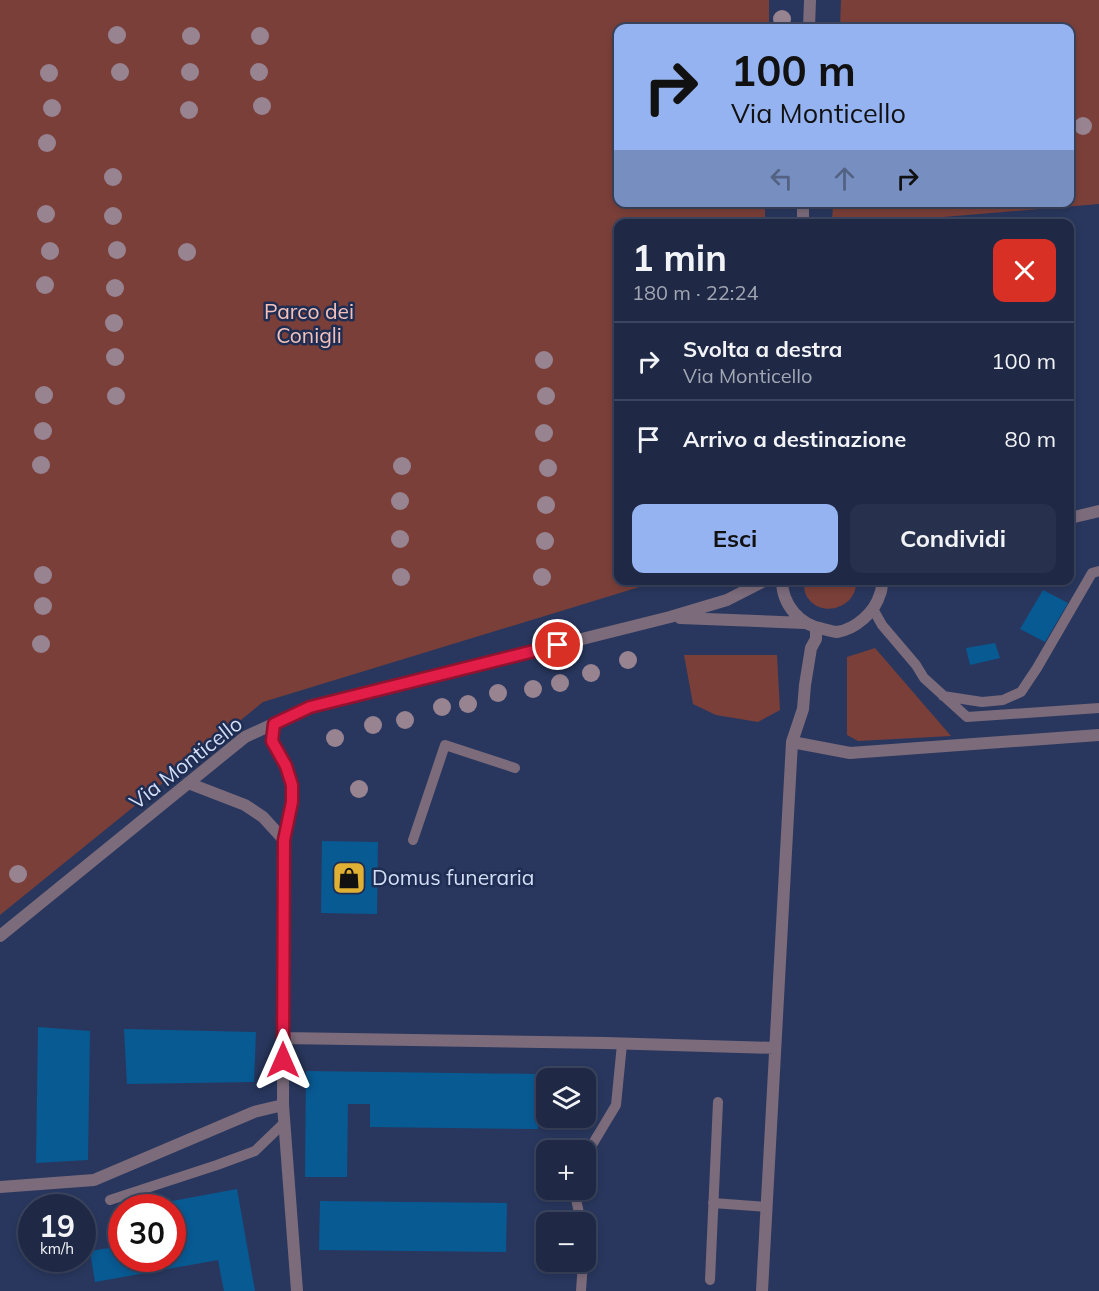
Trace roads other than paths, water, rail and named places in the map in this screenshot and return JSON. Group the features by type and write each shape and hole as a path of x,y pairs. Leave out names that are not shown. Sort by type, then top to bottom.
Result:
{"street":[{"path":"809,24 810,0"},
{"path":"1074,517 1099,511"},
{"name":"Via Monticello","path":"0,936 245,737 310,707 670,617 727,600 756,585"},
{"path":"762,1291 792,742 803,709 805,685 816,639 810,625 794,613 786,601 782,585"},
{"path":"873,609 881,593 882,585"},
{"name":"Via Monticello","path":"670,617 810,625 836,632 854,626 873,609"},
{"path":"274,724 272,741 286,766 292,785 292,802 284,840 283,1105 297,1291"},
{"path":"792,742 850,753 1099,735"},
{"path":"188,783 245,805 263,817 284,840"},
{"path":"283,1038 775,1048"},
{"path":"0,1187 94,1180 254,1112 283,1105"}],"lane":[{"path":"943,696 982,702 1003,700 1021,692 1092,573 1099,570"},
{"path":"873,609 882,625 916,664 924,678 967,717 1099,708"},
{"path":"413,840 445,745 515,768"},
{"path":"595,1140 616,1106 622,1044"},
{"path":"710,1280 718,1102"},
{"path":"129,1194 217,1166 255,1150 284,1123"},
{"path":"713,1203 766,1208"},
{"path":"580,1291 582,1272"}],"place":[{"name":"Domus funeraria","path":"349,878"}],"park label":[{"name":"Parco dei Conigli","path":"309,324"}]}
